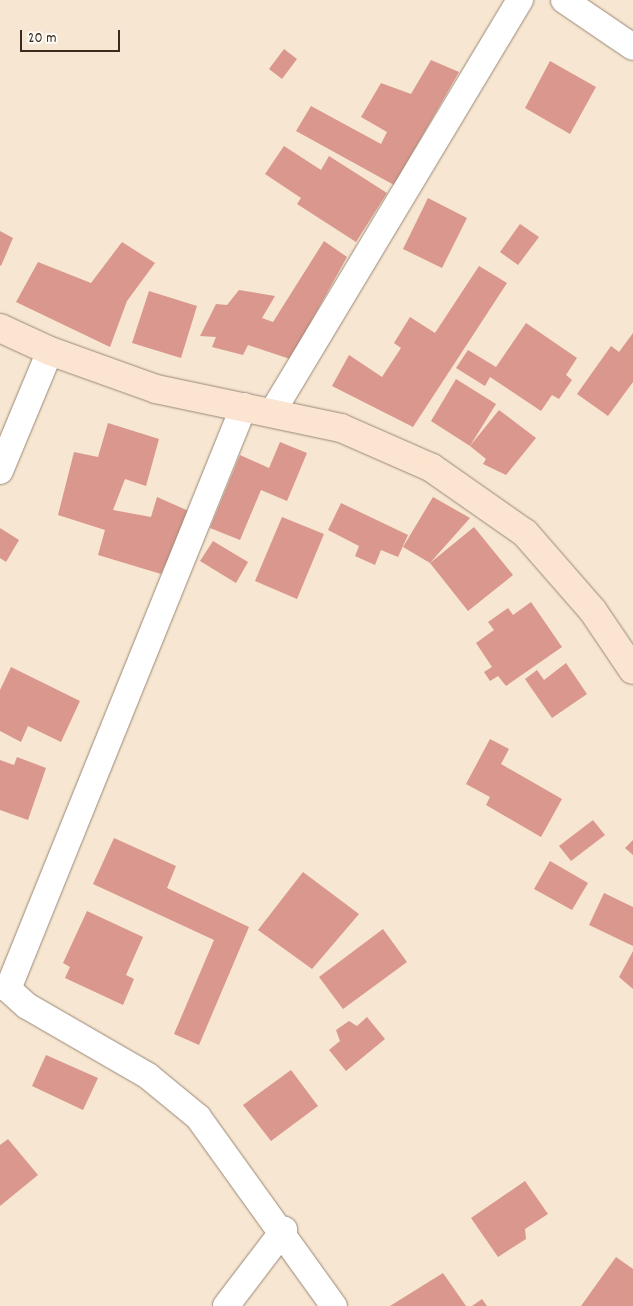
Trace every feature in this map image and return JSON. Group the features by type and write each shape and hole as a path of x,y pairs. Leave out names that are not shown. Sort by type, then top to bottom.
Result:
{"street":[{"path":"272,411 520,0"},
{"path":"564,0 633,47"},
{"path":"0,328 50,351 156,389 272,411 341,428 432,468 525,533 593,611 633,670"},
{"path":"0,470 50,351"},
{"path":"244,406 8,989 27,1006 148,1076 198,1117 284,1230 334,1306"},
{"path":"226,1306 284,1230"}],"building":[{"path":"284,49 297,59 282,79 269,69"},
{"path":"431,60 459,72 394,185 296,131 311,106 381,144 387,132 361,117 381,83 411,94"},
{"path":"550,61 596,87 570,134 525,108"},
{"path":"284,146 321,170 329,156 387,193 356,242 297,204 301,198 265,174"},
{"path":"428,198 467,218 442,268 403,249"},
{"path":"520,224 539,237 518,265 500,252"},
{"path":"0,231 13,238 1,266 0,265"},
{"path":"324,241 347,257 290,359 248,345 243,355 212,347 216,337 200,336 216,304 227,305 239,290 275,296 262,318 273,322"},
{"path":"122,242 155,263 127,301 110,347 16,302 38,262 91,283"},
{"path":"479,266 507,283 413,427 332,386 349,355 382,377 401,348 394,343 410,317 435,333"},
{"path":"149,291 197,306 181,358 132,343"},
{"path":"526,323 577,358 566,375 572,380 559,399 552,395 541,411 490,377 485,386 456,368 468,350 496,367"},
{"path":"633,333 633,382 608,416 577,394 611,346 619,352"},
{"path":"456,379 496,404 470,446 431,421"},
{"path":"499,410 536,438 506,475 483,464 486,459 470,446"},
{"path":"108,423 159,439 146,486 125,479 113,510 151,517 157,497 191,512 161,574 98,555 105,530 58,515 74,452 98,457"},
{"path":"280,442 307,453 287,501 261,490 240,540 210,528 240,455 269,468"},
{"path":"433,497 470,518 430,563 403,547"},
{"path":"341,503 408,535 398,557 381,550 375,565 355,556 359,546 328,530"},
{"path":"282,517 324,534 297,599 255,581"},
{"path":"474,527 513,575 468,611 430,563"},
{"path":"0,528 19,540 6,562 0,558"},
{"path":"213,541 248,562 236,583 200,561"},
{"path":"531,602 562,647 506,686 498,676 490,681 484,672 492,667 476,643 494,630 488,622 508,608 513,615"},
{"path":"566,663 587,694 552,718 525,679 537,670 544,680"},
{"path":"11,667 80,701 61,742 28,726 21,742 0,731 0,690"},
{"path":"490,739 509,749 501,764 562,799 541,837 486,805 490,797 466,784"},
{"path":"17,757 46,768 28,820 0,810 0,760 14,765"},
{"path":"593,820 605,835 571,861 559,846"},
{"path":"114,838 176,866 167,888 249,927 199,1045 174,1034 214,940 93,884"},
{"path":"633,840 633,855 625,848"},
{"path":"550,861 588,883 572,910 534,889"},
{"path":"303,872 359,914 312,969 258,930"},
{"path":"604,893 633,907 633,946 589,925"},
{"path":"87,911 143,937 126,975 134,979 123,1005 65,978 70,967 63,963"},
{"path":"383,929 407,962 343,1009 319,977"},
{"path":"633,951 633,989 619,977"},
{"path":"367,1017 385,1039 346,1071 329,1050 340,1041 336,1030 349,1021 357,1026"},
{"path":"46,1055 98,1078 83,1110 32,1086"},
{"path":"291,1070 318,1106 271,1141 243,1105"},
{"path":"8,1139 38,1175 0,1206 0,1145"},
{"path":"525,1181 548,1214 525,1229 526,1239 498,1257 471,1218"},
{"path":"616,1257 633,1269 633,1306 581,1306"},
{"path":"443,1273 466,1306 390,1306"},
{"path":"482,1299 487,1306 472,1306"}]}
